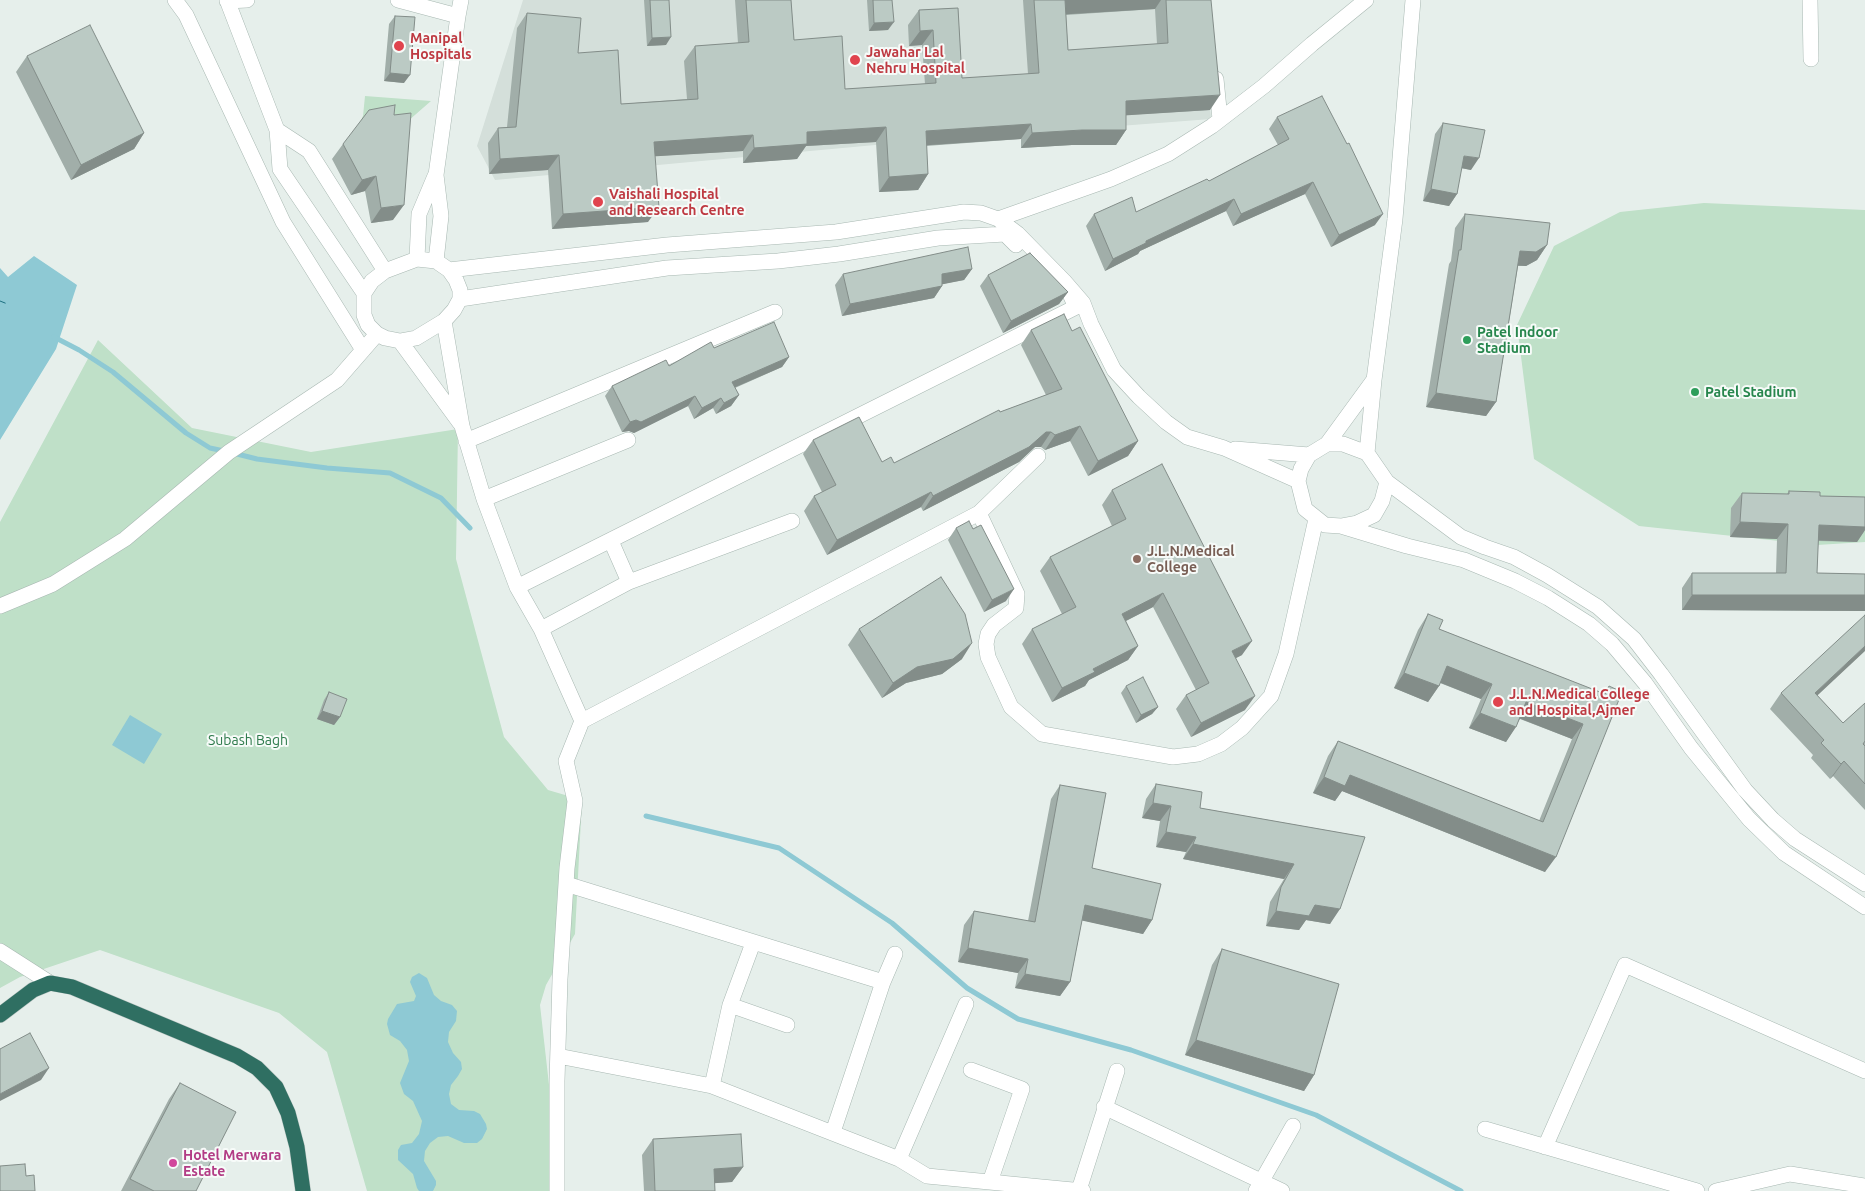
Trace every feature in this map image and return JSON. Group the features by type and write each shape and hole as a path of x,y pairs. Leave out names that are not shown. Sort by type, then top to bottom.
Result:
{"highway":[{"path":"0,1015 33,990 50,983 72,987 237,1056 257,1068 276,1087 288,1113 297,1147 303,1191"}],"street":[{"path":"175,0 190,23 283,222 363,350"},
{"path":"247,0 227,1 277,130 280,169 364,293"},
{"path":"398,0 458,16"},
{"path":"461,0 436,175 441,216 443,265 456,280 460,290 460,299 454,310 444,321 416,338 400,341 376,334 368,325 364,315 364,293 372,281 385,271 417,259 443,265 836,232 964,212 981,214 998,219 1018,234 1064,281 1083,303 1091,324 1114,370 1166,422 1187,437 1224,448 1298,481"},
{"path":"998,219 1111,179 1168,154 1220,120 1264,86 1366,0"},
{"path":"1367,453 1374,380 1395,220 1413,0"},
{"path":"1810,0 1811,59"},
{"path":"1214,64 1220,120"},
{"path":"277,130 309,151 385,271"},
{"path":"417,259 419,214 436,175"},
{"path":"836,232 839,254"},
{"path":"460,299 667,268 839,254 938,238 1005,234 1091,324"},
{"path":"667,245 667,268"},
{"path":"1064,281 1076,307"},
{"path":"517,587 1076,307"},
{"path":"466,441 775,312"},
{"path":"444,321 462,426 484,499 517,587 541,630 582,720"},
{"path":"0,606 52,584 125,538 229,452 337,380 376,334"},
{"path":"400,341 462,426"},
{"path":"1224,448 1308,454 1327,444 1374,380"},
{"path":"484,499 628,440"},
{"path":"1327,444 1343,444 1367,453 1387,482 1462,537 1514,557 1547,575 1598,608 1634,639 1745,790 1773,820 1824,859 1865,884"},
{"path":"1308,454 1300,469 1298,481 1305,509 1325,525 1341,526 1407,546 1464,560 1515,581 1548,598 1589,624 1612,644 1645,683 1691,748 1749,819 1784,853 1865,907"},
{"path":"557,1191 560,979 566,884 575,801 566,761 582,720 978,513 1038,456"},
{"path":"1341,526 1357,523 1374,515 1382,501 1387,482"},
{"path":"978,513 1017,594 1016,608 994,626 988,634 986,644 988,657 1011,707 1042,734 1173,757 1198,754 1221,744 1242,728 1271,696 1286,654 1316,519"},
{"path":"541,630 629,582 792,521"},
{"path":"612,541 629,582"},
{"path":"566,884 883,982"},
{"path":"712,1086 730,1005 753,943"},
{"path":"0,951 50,983"},
{"path":"833,1132 883,982 895,954"},
{"path":"1545,1147 1625,965 1865,1071"},
{"path":"899,1160 966,1004"},
{"path":"730,1005 787,1025"},
{"path":"558,1056 712,1086 833,1132 899,1160 927,1176 1081,1190 1116,1071"},
{"path":"971,1070 1022,1089 990,1182"},
{"path":"1104,1107 1259,1186 1282,1191"},
{"path":"1259,1186 1293,1126"},
{"path":"1485,1129 1697,1191"},
{"path":"1716,1191 1790,1174 1865,1186"},
{"path":"927,1176 928,1191"}],"shaded area":[{"name":"Jawahar Lal Nehru Hospital","path":"523,0 1202,0 1211,119 897,143 495,180 477,146"}],"green space":[{"path":"365,96 431,101 400,128 358,126 363,116"},
{"name":"Patel Stadium","path":"1704,203 1865,210 1865,542 1817,545 1639,526 1534,459 1517,325 1554,246 1620,212"},
{"name":"Subash Bagh","path":"98,340 192,428 311,452 458,429 456,559 504,737 548,790 582,800 575,934 546,985 540,1005 561,1191 367,1191 327,1052 279,1013 100,950 20,977 0,988 0,522"}],"water":[{"path":"34,256 77,285 56,349 0,440 0,268 8,277"},
{"path":"130,715 162,734 144,764 112,745"},
{"path":"419,973 427,978 434,995 441,1001 452,1005 457,1011 456,1021 449,1032 448,1042 453,1053 461,1062 462,1069 451,1085 449,1094 451,1104 459,1110 474,1111 480,1114 487,1129 482,1139 477,1143 464,1143 448,1136 438,1137 430,1143 425,1151 424,1161 436,1181 433,1191 419,1191 413,1174 398,1160 398,1150 401,1145 412,1143 419,1134 422,1121 413,1101 404,1094 400,1083 409,1061 407,1050 400,1041 390,1035 387,1024 397,1004 414,1001 416,996 410,982 412,977"}],"building":[{"path":"650,0 669,0 671,37 652,38"},
{"path":"746,0 791,0 794,40 842,36 845,89 936,83 933,30 920,31 919,10 958,8 962,78 1039,73 1034,0 1065,0 1068,50 1168,43 1166,0 1211,0 1220,95 1126,101 1126,130 1032,133 1031,124 926,131 928,174 889,177 886,127 807,132 807,144 754,148 753,135 654,142 659,207 563,214 559,155 500,159 498,128 516,127 527,13 581,18 578,53 618,50 621,104 698,99 695,46 749,42"},
{"path":"873,0 892,0 894,22 874,23"},
{"path":"395,16 415,17 410,75 390,73"},
{"path":"90,25 144,133 81,165 27,56"},
{"path":"1322,96 1347,144 1349,143 1383,214 1339,235 1313,182 1241,214 1234,199 1113,259 1094,214 1132,197 1136,212 1207,179 1209,181 1289,139 1277,117"},
{"path":"395,105 394,115 411,113 404,205 381,208 376,176 362,180 343,144 369,110"},
{"path":"1443,123 1485,130 1479,158 1464,156 1457,194 1431,189"},
{"path":"1465,214 1550,223 1547,245 1536,252 1520,251 1496,402 1436,393 1459,250 1461,250"},
{"path":"968,247 972,269 942,274 942,286 850,304 843,274"},
{"path":"1030,253 1068,292 1011,321 988,275"},
{"path":"1064,314 1072,331 1080,327 1138,441 1098,461 1080,426 1055,435 1051,432 1046,432 1029,447 933,496 931,492 837,540 814,496 836,485 813,440 859,417 882,462 891,457 894,463 999,410 1000,412 1062,389 1031,330"},
{"path":"774,322 789,357 732,382 739,395 724,403 721,398 702,408 695,396 641,422 636,420 630,422 612,386 666,360 669,366 711,342 714,348"},
{"path":"1162,464 1252,641 1232,651 1255,696 1201,723 1186,695 1209,683 1163,593 1122,614 1138,646 1093,669 1095,672 1062,688 1032,629 1076,607 1050,557 1126,519 1112,490"},
{"path":"1789,491 1820,492 1820,496 1865,497 1865,527 1819,525 1817,573 1865,574 1865,595 1692,595 1692,573 1786,573 1788,524 1740,522 1742,493 1789,494"},
{"path":"969,521 973,529 981,525 1014,589 992,600 956,528"},
{"path":"941,577 965,614 972,643 953,659 917,667 893,683 859,629"},
{"path":"1428,614 1443,620 1439,629 1605,694 1609,686 1622,692 1556,857 1350,775 1345,786 1324,777 1338,741 1543,822 1583,724 1526,702 1516,727 1480,713 1492,684 1447,666 1439,686 1404,673"},
{"path":"1865,615 1865,646 1815,693 1843,723 1865,703 1865,741 1863,744 1865,746 1865,784 1844,761 1841,764 1821,743 1824,740 1781,693"},
{"path":"1143,677 1158,707 1141,715 1126,686"},
{"path":"329,692 347,699 340,717 322,711"},
{"path":"1156,784 1202,792 1200,808 1365,837 1340,909 1315,905 1309,916 1276,911 1281,887 1294,864 1193,844 1196,837 1166,832 1171,806 1153,803"},
{"path":"1060,785 1106,793 1092,868 1161,884 1152,920 1085,905 1070,982 1025,974 1028,959 968,948 974,911 1035,922"},
{"path":"1222,949 1339,984 1314,1075 1196,1040"},
{"path":"30,1033 49,1068 0,1094 0,1049"},
{"path":"180,1083 236,1112 196,1191 154,1191 130,1179"},
{"path":"741,1134 743,1167 714,1169 715,1191 655,1191 653,1139"},
{"path":"25,1164 26,1176 34,1175 35,1191 0,1191 0,1166"}],"waterway":[{"path":"54,337 79,350 113,372 186,433 210,448 224,451"},
{"path":"233,453 257,459 327,468 390,473 441,498 470,528"},
{"path":"646,816 779,848 892,923 967,988 1018,1019 1131,1050 1316,1115 1461,1191"}],"ferry route":[{"path":"0,301 10,305"}],"place":[{"name":"Manipal Hospitals","path":"399,46"},
{"name":"Jawahar Lal Nehru Hospital","path":"855,60"},
{"name":"Vaishali Hospital and Research Centre","path":"598,202"},
{"name":"Patel Indoor Stadium","path":"1467,340"},
{"name":"Patel Stadium","path":"1695,392"},
{"name":"J.L.N.Medical College","path":"1137,559"},
{"name":"J.L.N.Medical College and Hospital,Ajmer","path":"1498,702"},
{"name":"Hotel Merwara Estate","path":"173,1163"}]}
